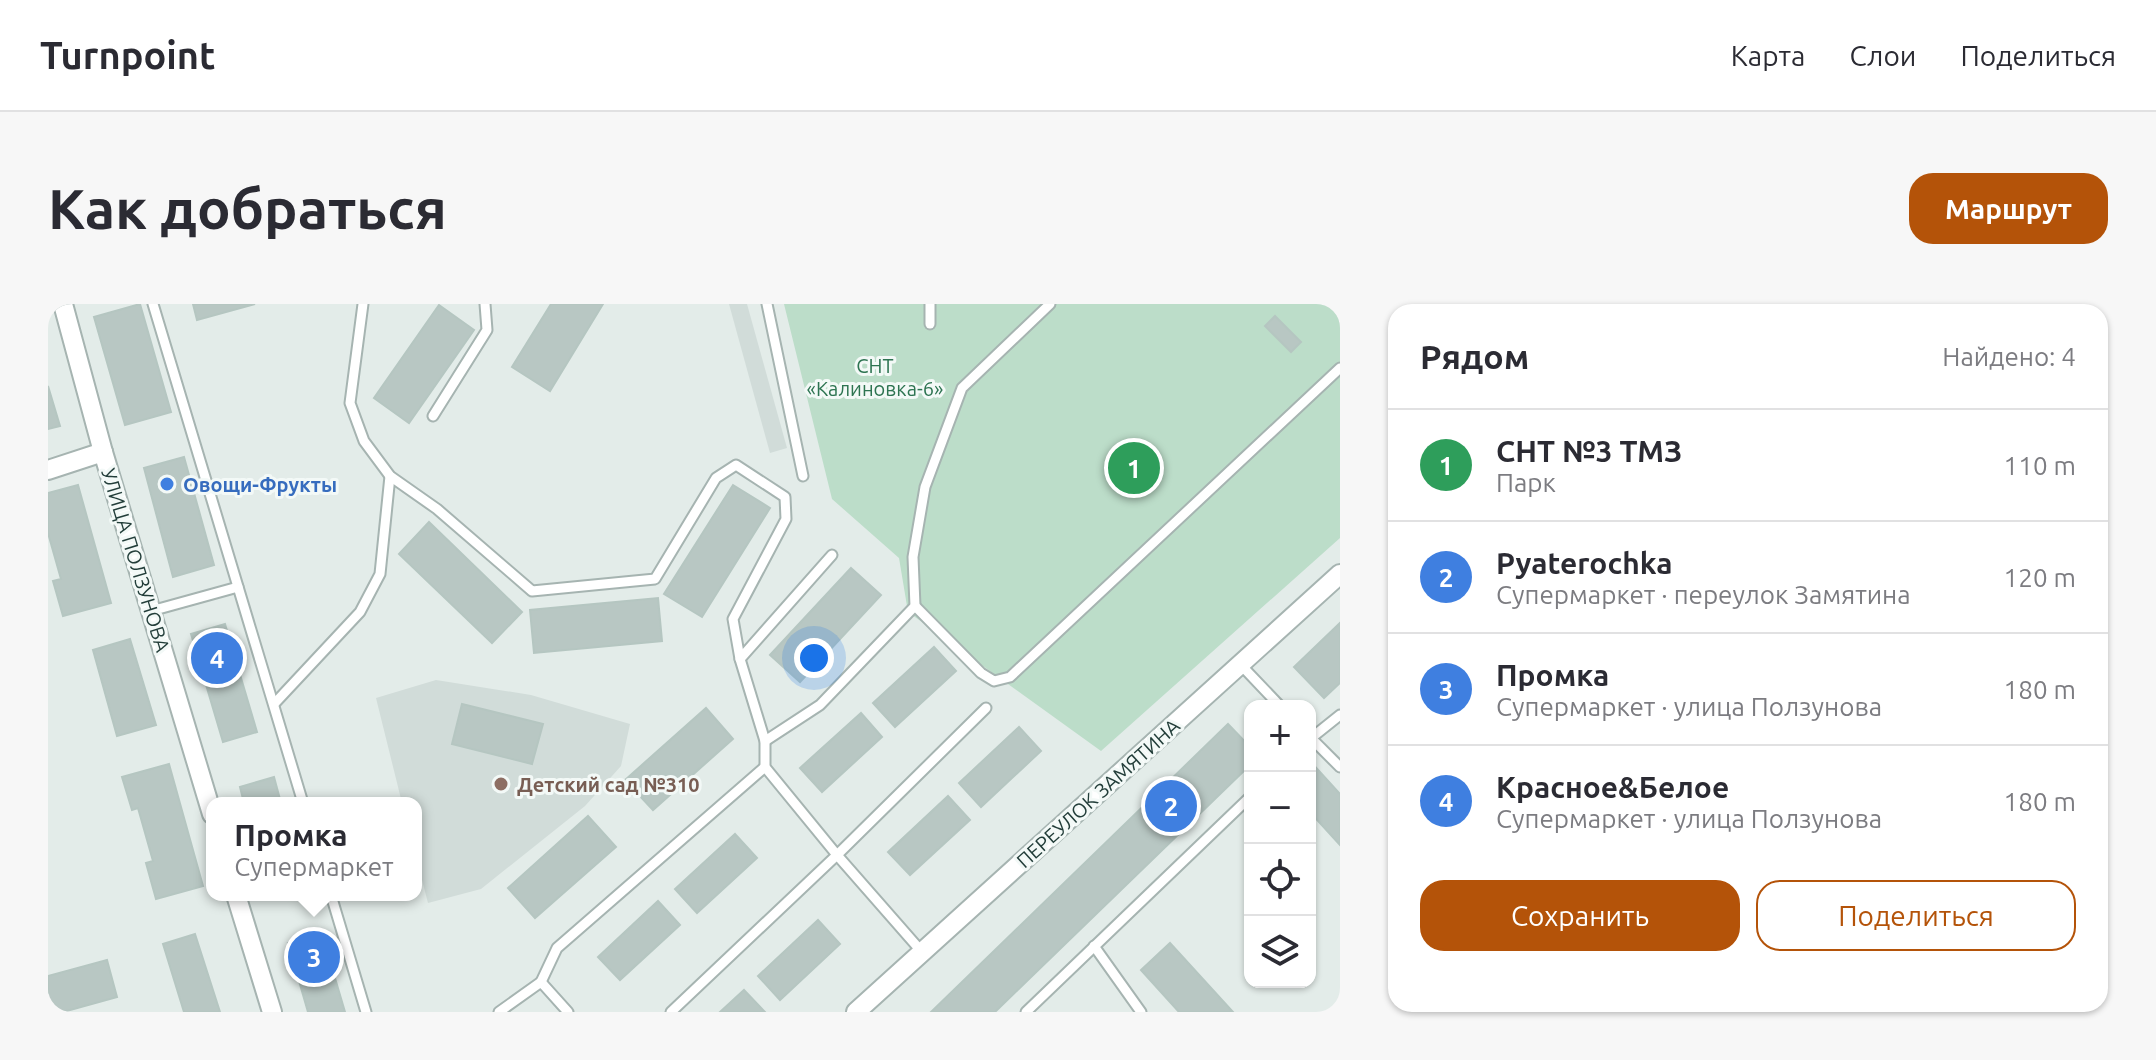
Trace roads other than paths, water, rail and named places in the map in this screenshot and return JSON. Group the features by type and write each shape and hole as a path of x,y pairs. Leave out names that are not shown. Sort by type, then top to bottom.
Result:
{"street":[{"name":"УЛИЦА ПОЛЗУНОВА","path":"63,304 103,452 207,797"},
{"path":"48,470 103,452"},
{"name":"ПЕРЕУЛОК ЗАМЯТИНА","path":"856,1012 1340,574"},
{"path":"238,901 272,1012"}],"lane":[{"path":"153,304 301,797"},
{"path":"363,304 350,403 364,441 390,476 437,509 532,591 655,579 716,478 736,465 785,497 786,519 733,619 740,659 765,741 765,767 922,952"},
{"path":"433,416 487,330 485,304"},
{"path":"767,304 803,476"},
{"path":"930,304 930,324"},
{"path":"1050,304 962,388 925,487 913,557 915,606 981,673 994,681 1010,677 1340,368"},
{"path":"274,704 360,612 380,574 390,476"},
{"path":"740,659 832,555"},
{"path":"151,611 238,587"},
{"path":"765,741 820,705 915,606"},
{"path":"1240,664 1274,700"},
{"path":"671,1012 986,708"},
{"path":"1316,733 1340,715"},
{"path":"1316,744 1340,767"},
{"path":"499,1012 541,982 557,948 765,767"},
{"path":"1026,1012 1244,803"},
{"path":"333,901 366,1012"},
{"path":"1094,946 1141,1012"},
{"path":"541,982 568,1012"}],"place":[{"name":"СНТ №3 ТМЗ","path":"1134,468"},
{"name":"Овощи-Фрукты","path":"167,484"},
{"name":"Красное&Белое","path":"217,658"},
{"name":"Детский сад №310","path":"501,784"},
{"name":"Pyaterochka","path":"1171,806"},
{"name":"Промка","path":"314,957"}],"park label":[{"name":"СНТ «Калиновка-6»","path":"875,376"}]}
